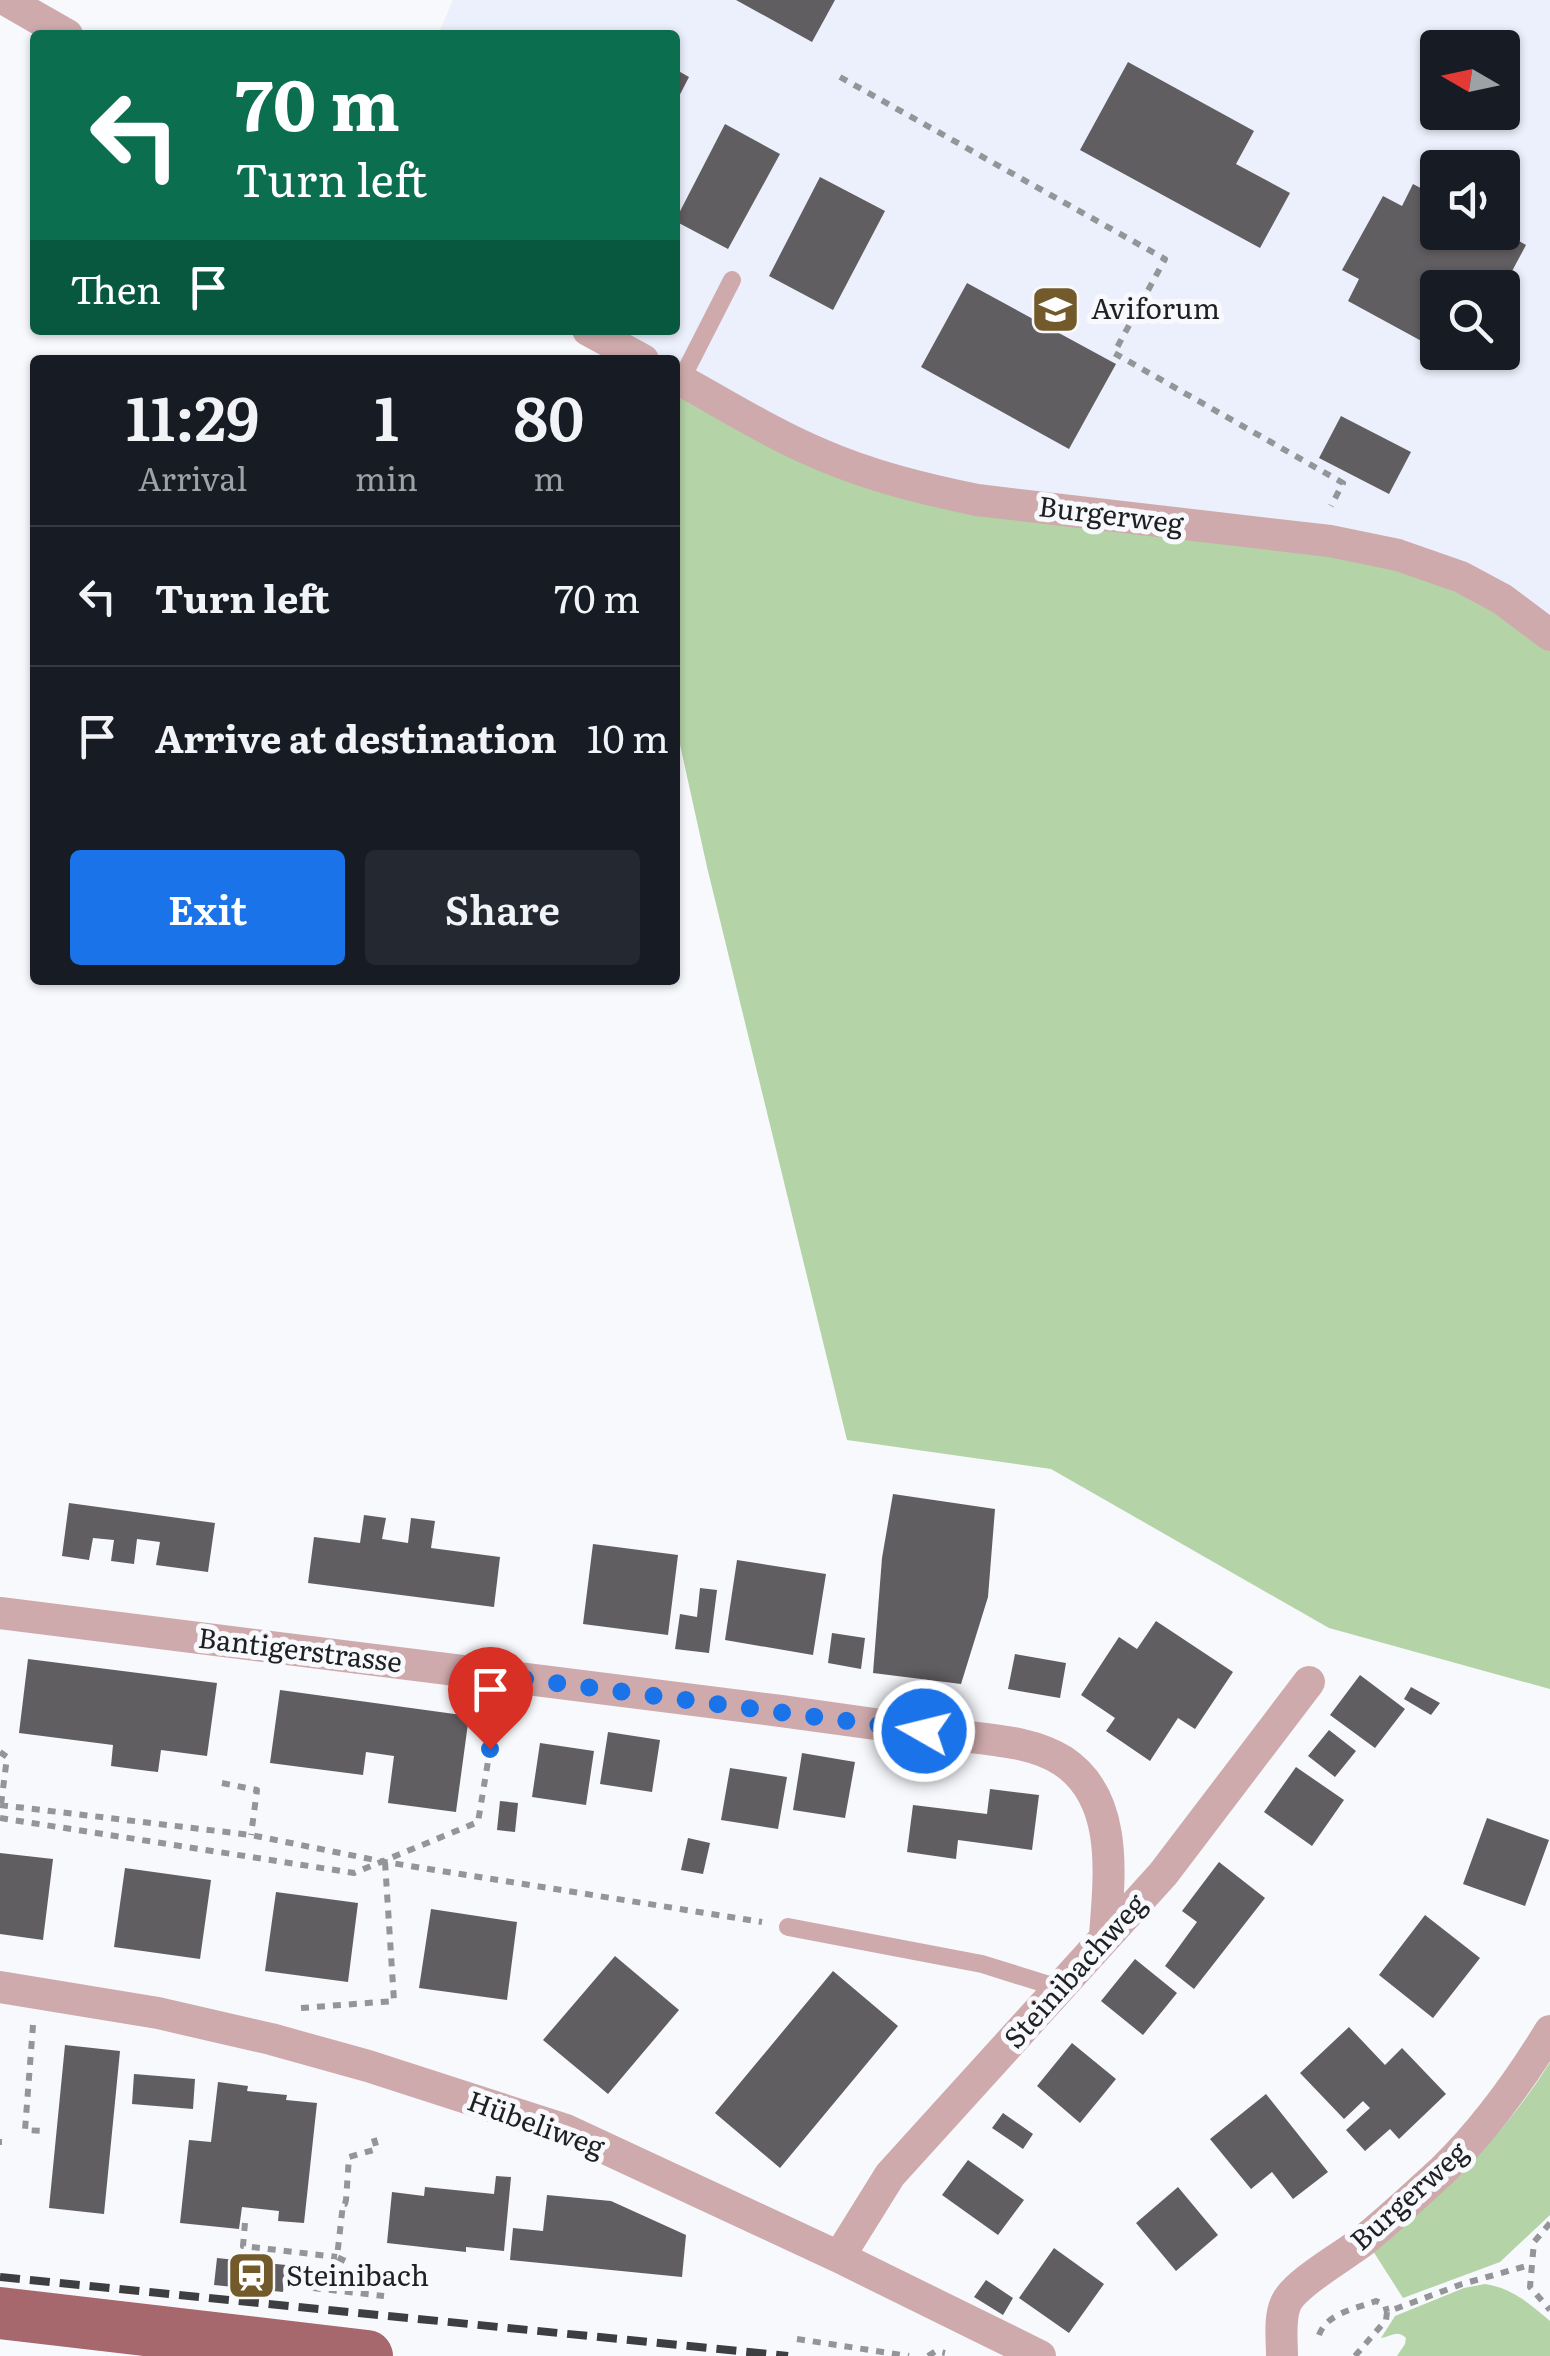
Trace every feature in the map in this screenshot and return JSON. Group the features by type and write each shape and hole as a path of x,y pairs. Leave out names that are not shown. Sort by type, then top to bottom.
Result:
{"main road":[{"path":"0,2313 367,2356"}],"street":[{"path":"6,0 59,30"},
{"path":"597,335 634,355"},
{"name":"Burgerweg","path":"680,380 819,454 887,478 977,500 1330,541 1398,555 1502,599 1550,635"},
{"name":"Bantigerstrasse","path":"0,1613 853,1720 1029,1746 1064,1762 1092,1790 1104,1826 1109,1871 1104,1936"},
{"name":"Steinibachweg","path":"839,2257 890,2175 1163,1874 1308,1682"},
{"name":"Hübeliweg","path":"0,1987 158,2013 271,2039 566,2130 1040,2356"},
{"name":"Burgerweg","path":"1282,2356 1286,2302 1296,2290 1362,2241 1487,2124 1550,2031"}],"lane":[{"path":"680,375 732,280"},
{"path":"788,1926 982,1964 1059,1988"}],"path":[{"path":"840,76 1165,259 1114,353 1344,483 1328,511"},
{"path":"0,1818 354,1873 478,1822 502,1676"},
{"path":"0,1752 7,1757 0,1805 252,1834 384,1862 788,1926"},
{"path":"222,1783 257,1790 252,1834"},
{"path":"271,2039 278,2010 394,2001 384,1862"},
{"path":"36,1992 24,2130 44,2130"},
{"path":"245,2223 243,2246 341,2259 342,2204 349,2157 377,2149 372,2132"},
{"path":"1550,2222 1534,2242 1530,2265 1530,2287 1550,2310"},
{"path":"1388,2312 1462,2284 1530,2265"},
{"path":"313,2288 384,2296"},
{"path":"1317,2345 1322,2327 1332,2318 1376,2301 1385,2305 1386,2320 1355,2356"},
{"path":"797,2339 909,2356"},
{"path":"928,2356 936,2351 958,2356"}],"shaded area":[{"name":"Aviforum","path":"453,0 1550,0 1550,635 933,491 680,379 680,355 634,355 597,335 680,335 680,30 440,30"}],"green space":[{"path":"680,395 815,465 1393,565 1505,613 1550,650 1550,1689 1329,1628 1051,1469 847,1440 680,745"},
{"path":"1550,2062 1550,2215 1500,2262 1403,2298 1373,2251 1491,2141"},
{"path":"1485,2284 1512,2293 1550,2321 1550,2356 1397,2356 1406,2338 1397,2334 1381,2338 1395,2316 1464,2288"}],"building":[{"path":"736,0 835,0 812,42"},
{"path":"1128,62 1254,131 1236,164 1290,193 1260,248 1080,150"},
{"path":"680,72 689,77 680,94"},
{"path":"725,124 780,154 728,249 680,224 680,211"},
{"path":"820,177 885,211 833,310 769,276"},
{"path":"1413,184 1420,188 1420,250 1520,250 1520,242 1526,245 1513,270 1420,270 1420,340 1348,301 1359,279 1342,270 1383,196 1402,206"},
{"path":"967,283 1116,364 1069,449 921,367"},
{"path":"1341,416 1411,452 1389,494 1319,458"},
{"path":"893,1494 995,1509 988,1597 961,1684 873,1673 882,1558"},
{"path":"69,1503 215,1523 208,1572 156,1565 160,1542 137,1539 134,1564 111,1561 114,1540 93,1538 89,1560 62,1556"},
{"path":"364,1515 386,1518 382,1539 408,1543 411,1518 435,1521 431,1548 500,1557 494,1607 308,1583 314,1537 360,1543"},
{"path":"593,1544 678,1555 668,1635 583,1624"},
{"path":"737,1560 826,1574 813,1655 725,1640"},
{"path":"700,1588 717,1590 709,1653 675,1649 680,1614 697,1617"},
{"path":"1156,1621 1233,1672 1195,1729 1178,1718 1150,1761 1106,1731 1115,1718 1081,1695 1119,1637 1137,1649"},
{"path":"832,1633 865,1638 861,1669 828,1663"},
{"path":"1015,1654 1066,1663 1060,1698 1008,1689"},
{"path":"28,1659 217,1683 207,1756 161,1750 158,1772 149,1771 111,1766 113,1745 19,1733"},
{"path":"1360,1675 1405,1709 1375,1748 1330,1715"},
{"path":"1411,1687 1440,1703 1431,1715 1404,1699"},
{"path":"280,1690 469,1716 456,1812 388,1803 394,1756 366,1752 363,1775 270,1763"},
{"path":"1329,1730 1356,1751 1335,1777 1308,1756"},
{"path":"608,1732 660,1740 652,1792 600,1784"},
{"path":"540,1743 594,1751 586,1805 532,1797"},
{"path":"802,1753 855,1762 845,1818 793,1810"},
{"path":"1296,1767 1344,1800 1312,1846 1264,1812"},
{"path":"730,1768 787,1777 778,1829 721,1820"},
{"path":"990,1789 1039,1795 1032,1850 958,1840 956,1859 907,1852 913,1805 987,1814"},
{"path":"500,1801 518,1803 515,1832 497,1830"},
{"path":"1487,1818 1549,1840 1525,1906 1463,1884"},
{"path":"688,1838 710,1843 703,1874 681,1870"},
{"path":"0,1853 53,1859 43,1940 0,1934"},
{"path":"1219,1862 1265,1898 1194,1989 1165,1966 1197,1922 1182,1911"},
{"path":"125,1868 211,1880 200,1959 114,1947"},
{"path":"276,1892 358,1903 348,1982 265,1971"},
{"path":"431,1909 517,1922 507,2000 419,1988"},
{"path":"1425,1915 1480,1958 1433,2018 1379,1975"},
{"path":"615,1956 679,2010 608,2094 543,2040"},
{"path":"1135,1959 1177,1993 1143,2035 1101,2001"},
{"path":"833,1971 898,2026 780,2168 715,2113"},
{"path":"1349,2027 1385,2065 1402,2048 1446,2094 1399,2139 1390,2129 1365,2151 1346,2130 1370,2108 1363,2101 1344,2119 1300,2073"},
{"path":"1072,2043 1116,2079 1080,2123 1037,2086"},
{"path":"65,2045 120,2051 104,2214 49,2208"},
{"path":"134,2074 195,2079 193,2109 132,2104"},
{"path":"218,2082 248,2086 247,2091 287,2095 286,2100 317,2103 304,2223 278,2221 279,2211 242,2207 239,2229 180,2223 189,2140 211,2142"},
{"path":"1266,2094 1328,2172 1293,2199 1272,2172 1251,2189 1210,2139"},
{"path":"1003,2113 1033,2134 1023,2149 992,2128"},
{"path":"968,2160 1024,2200 998,2235 942,2195"},
{"path":"496,2176 511,2177 504,2251 466,2247 466,2252 387,2243 392,2192 424,2196 425,2187 494,2194"},
{"path":"1178,2187 1218,2235 1176,2271 1136,2223"},
{"path":"547,2195 611,2201 686,2235 682,2277 510,2260 513,2228 543,2231"},
{"path":"1054,2248 1104,2284 1069,2333 1019,2298"},
{"path":"217,2258 286,2265 283,2292 214,2285"},
{"path":"986,2280 1013,2298 1003,2315 974,2297"}],"railway":[{"path":"0,2277 788,2356"}],"place":[{"name":"Aviforum","path":"1056,309"},
{"name":"Steinibach","path":"251,2276"}],"route":[{"path":"490,1749 502,1676 924,1731"}]}
